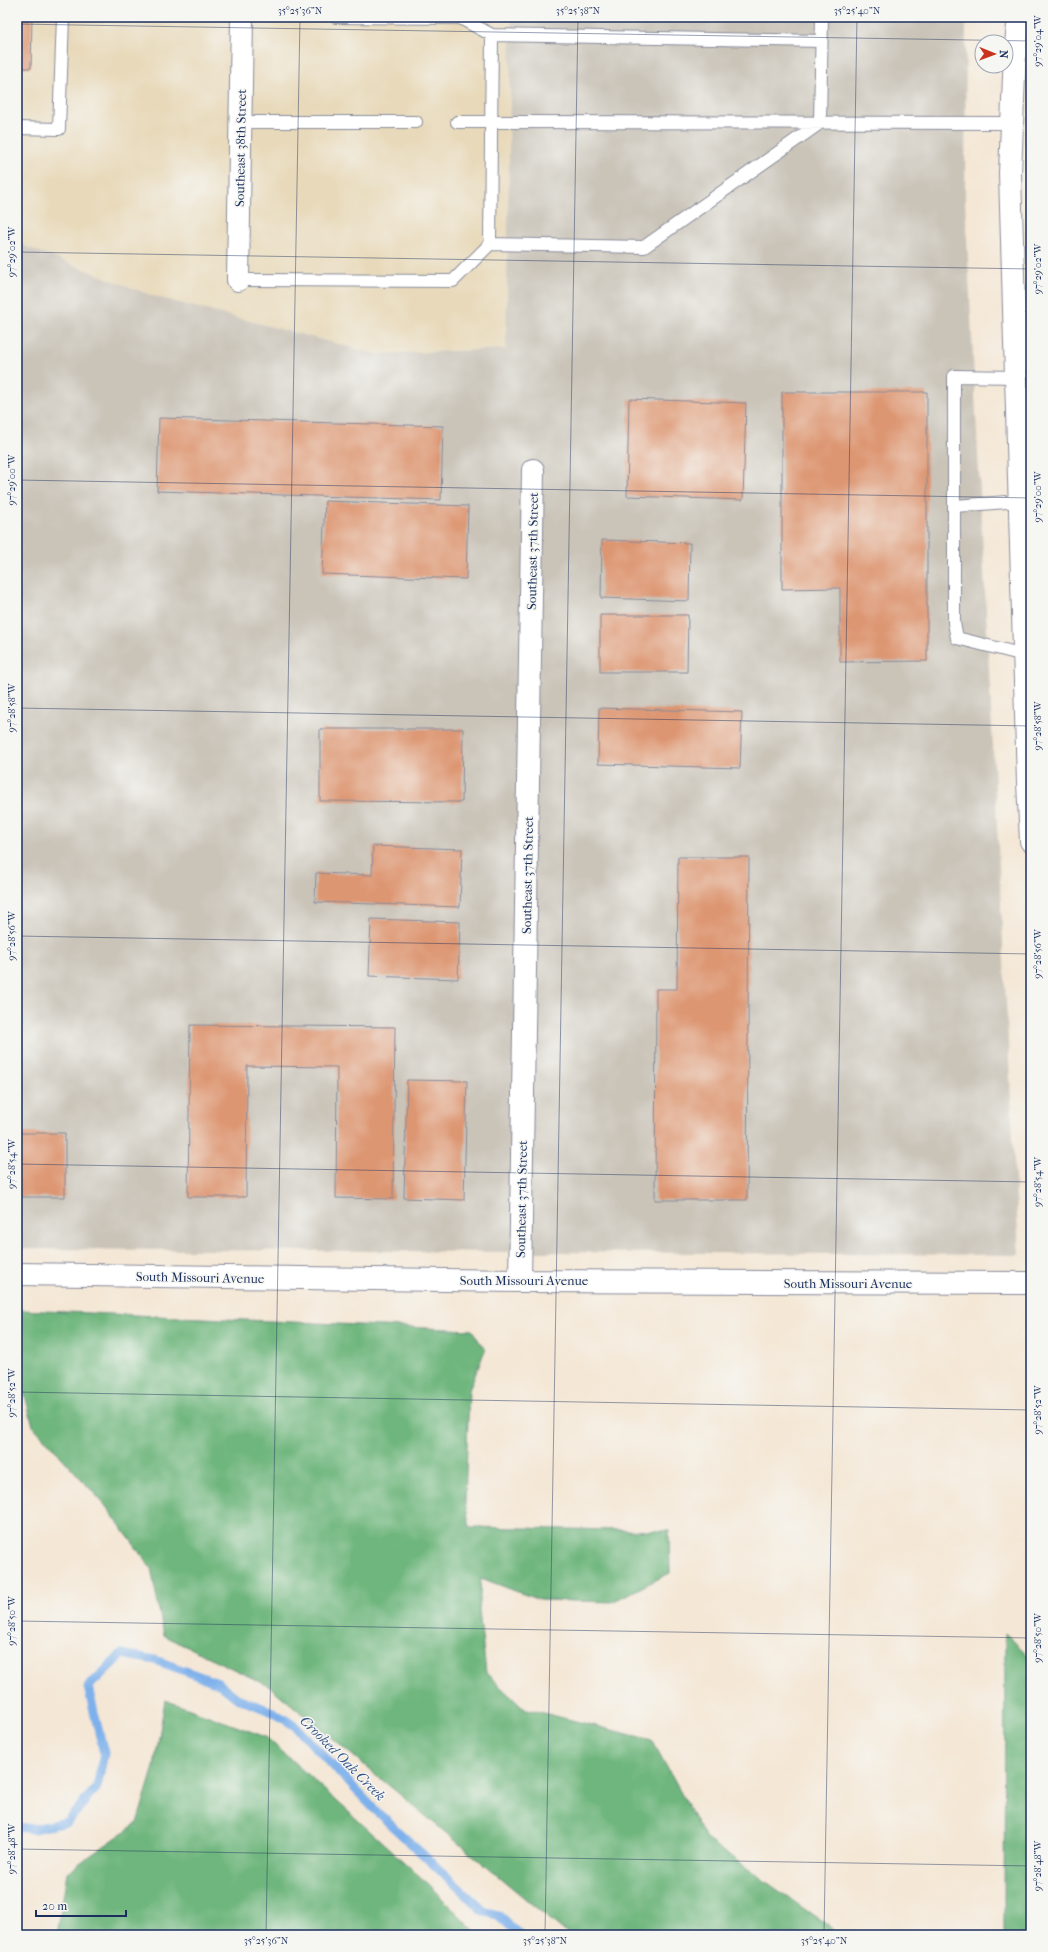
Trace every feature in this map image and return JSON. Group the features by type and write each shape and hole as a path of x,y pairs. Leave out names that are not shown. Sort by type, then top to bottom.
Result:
{"street":[{"name":"Southeast 38th Street","path":"238,280 242,17"},
{"path":"1011,17 1015,52"},
{"path":"1019,17 1015,52 1010,173 1031,841"},
{"name":"Southeast 37th Street","path":"520,1281 533,470"},
{"name":"South Missouri Avenue","path":"17,1274 520,1281 1031,1283"}],"lane":[{"path":"17,128 59,129 63,17"},
{"path":"336,17 460,18 492,34 821,41"},
{"path":"820,123 822,17"},
{"path":"238,280 453,281 490,244 492,34"},
{"path":"240,122 416,122"},
{"path":"457,122 1012,123"},
{"path":"490,244 644,247 820,123"},
{"path":"1016,377 954,376 954,623 957,638 1024,655"},
{"path":"955,506 1020,501"}],"shaded area":[{"path":"17,17 511,17 506,349 377,354 153,296 17,243"},
{"path":"511,17 966,17 965,200 1019,1255 17,1249 17,243 153,296 377,354 506,349"}],"green space":[{"path":"21,1310 472,1330 485,1350 469,1390 465,1503 470,1527 669,1531 670,1573 612,1602 539,1600 481,1578 479,1610 486,1673 523,1708 652,1740 706,1839 841,1935 569,1935 269,1686 164,1636 151,1568 105,1505 33,1426 20,1376"},
{"path":"1005,1633 1031,1658 1031,1935 1004,1935"},
{"path":"165,1700 266,1737 426,1882 479,1935 57,1935 67,1872 137,1823 154,1767"}],"building":[{"path":"17,17 32,17 31,68 22,68 21,87 17,87"},
{"path":"782,392 927,392 927,661 840,662 840,588 782,589"},
{"path":"629,399 746,403 743,500 627,496"},
{"path":"159,418 443,426 441,500 157,491"},
{"path":"325,501 468,506 466,579 322,574"},
{"path":"602,540 690,543 689,601 601,598"},
{"path":"600,615 688,615 687,672 600,672"},
{"path":"599,708 742,712 740,768 598,764"},
{"path":"320,729 463,729 462,802 320,801"},
{"path":"373,846 462,849 460,907 315,902 316,873 372,875"},
{"path":"678,857 749,857 747,1200 655,1200 656,989 677,989"},
{"path":"371,919 460,922 458,979 369,976"},
{"path":"190,1025 395,1027 393,1199 336,1198 337,1067 247,1066 246,1197 188,1197"},
{"path":"407,1080 467,1081 464,1200 404,1198"},
{"path":"17,1133 65,1133 65,1197 17,1197"}],"waterway":[{"name":"Crooked Oak Creek","path":"17,1827 33,1829 67,1822 97,1787 104,1753 88,1687 122,1654 155,1660 218,1683 237,1698 273,1712 295,1726 378,1813 485,1912 498,1915 520,1935"}]}
